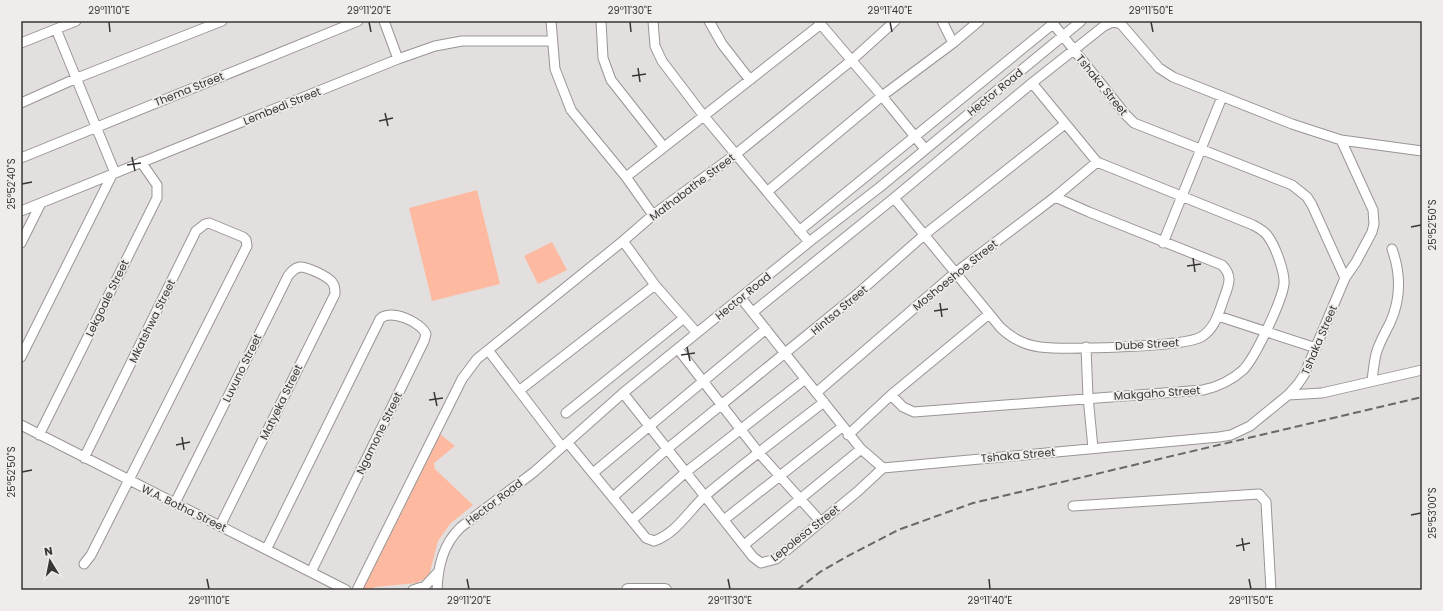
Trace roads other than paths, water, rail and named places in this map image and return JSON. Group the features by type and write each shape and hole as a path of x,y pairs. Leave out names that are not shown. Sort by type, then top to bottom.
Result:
{"main road":[{"path":"628,590 665,590"}],"street":[{"path":"21,43 76,21"},
{"path":"21,103 77,78 222,21"},
{"name":"Thema Street","path":"21,158 358,21"},
{"path":"384,21 398,59"},
{"path":"551,21 555,69 571,110 626,177 653,215"},
{"path":"601,21 603,58 612,80 663,146"},
{"path":"652,21 657,53 703,115 768,190 809,242"},
{"path":"709,21 722,44 750,80"},
{"path":"942,21 953,43"},
{"path":"768,190 882,96 953,43 978,21"},
{"name":"Hector Road","path":"437,590 438,571 445,549 453,535 467,522 534,472 623,393 809,242 880,187 1081,21"},
{"name":"Hector Road","path":"799,231 1052,22"},
{"name":"Tshaka Street","path":"884,468 1231,435 1242,431 1260,419 1288,395 1304,375 1345,278 1312,205 1301,191 1292,185 1134,123 1052,22"},
{"name":"Hector Road","path":"753,312 894,198 1032,83 1104,26 1113,22 1121,24 1159,68 1167,74 1222,97"},
{"path":"626,177 663,146 750,80 819,23 852,60 925,149"},
{"name":"Mathabathe Street","path":"357,590 462,379 471,365 653,215 736,154 852,60 889,23"},
{"path":"21,357 114,173 56,29"},
{"name":"Lembedi Street","path":"21,211 398,59 435,46 462,41 552,41"},
{"path":"1032,83 1097,162"},
{"path":"1163,243 1222,97 1292,124 1341,140 1422,151"},
{"name":"Hintsa Street","path":"613,497 667,449 855,296 924,235 1065,124"},
{"path":"1341,140 1366,194 1374,216 1372,232 1360,255 1345,278"},
{"name":"Lekgoale Street","path":"39,435 157,198 157,185 141,162"},
{"name":"Makgaho Street","path":"891,395 903,407 914,412 1203,390 1215,387 1230,380 1243,370 1257,350 1266,333 1284,284 1282,269 1268,236 1261,229 1239,219 1097,162"},
{"name":"Moshoeshoe Street","path":"816,393 955,272 1055,197 1097,162"},
{"name":"Dube Street","path":"894,198 989,314 1008,335 1022,342 1041,347 1167,344 1193,340 1206,334 1218,316 1230,281 1228,271 1222,265 1163,243 1055,197"},
{"path":"21,242 41,203"},
{"name":"Mkatshwa Street","path":"84,458 196,231 205,224 209,223 243,237 246,240 247,246 129,480"},
{"path":"623,241 655,284 697,333"},
{"path":"1372,382 1376,353 1395,310 1398,298 1399,275 1397,262 1392,249"},
{"name":"Luvuno Street","path":"175,503 288,276 295,269 300,267 306,268 329,279"},
{"name":"Matyeka Street","path":"220,526 335,294 335,288 329,279"},
{"path":"520,390 655,284"},
{"path":"741,298 766,329 784,355 824,402 860,449 884,468"},
{"name":"Ngamone Street","path":"267,548 377,324 383,315 394,314 420,325 425,331 425,337 310,572"},
{"path":"848,434 891,395 989,314"},
{"path":"1218,316 1266,333 1316,348"},
{"path":"566,413 684,318"},
{"path":"593,473 766,329"},
{"path":"1086,347 1088,398 1093,448"},
{"path":"678,349 759,452 820,521"},
{"path":"488,350 565,445 593,473 646,538 654,541 666,535 684,520 705,496 824,402"},
{"path":"1288,395 1322,393 1422,370"},
{"path":"632,520 686,472 804,380"},
{"name":"Lepolesa Street","path":"623,393 744,545 761,563 771,561 857,492 884,468"},
{"name":"W.A. Botha Street","path":"21,426 267,548 346,590"},
{"path":"724,519 842,426"},
{"path":"744,545 860,449"},
{"path":"84,564 91,555 129,480"},
{"path":"1073,506 1259,494 1266,502 1271,590"},
{"path":"413,590 425,586 438,571"}],"railway":[{"path":"797,590 820,572 898,530 973,503 1422,397"}]}
